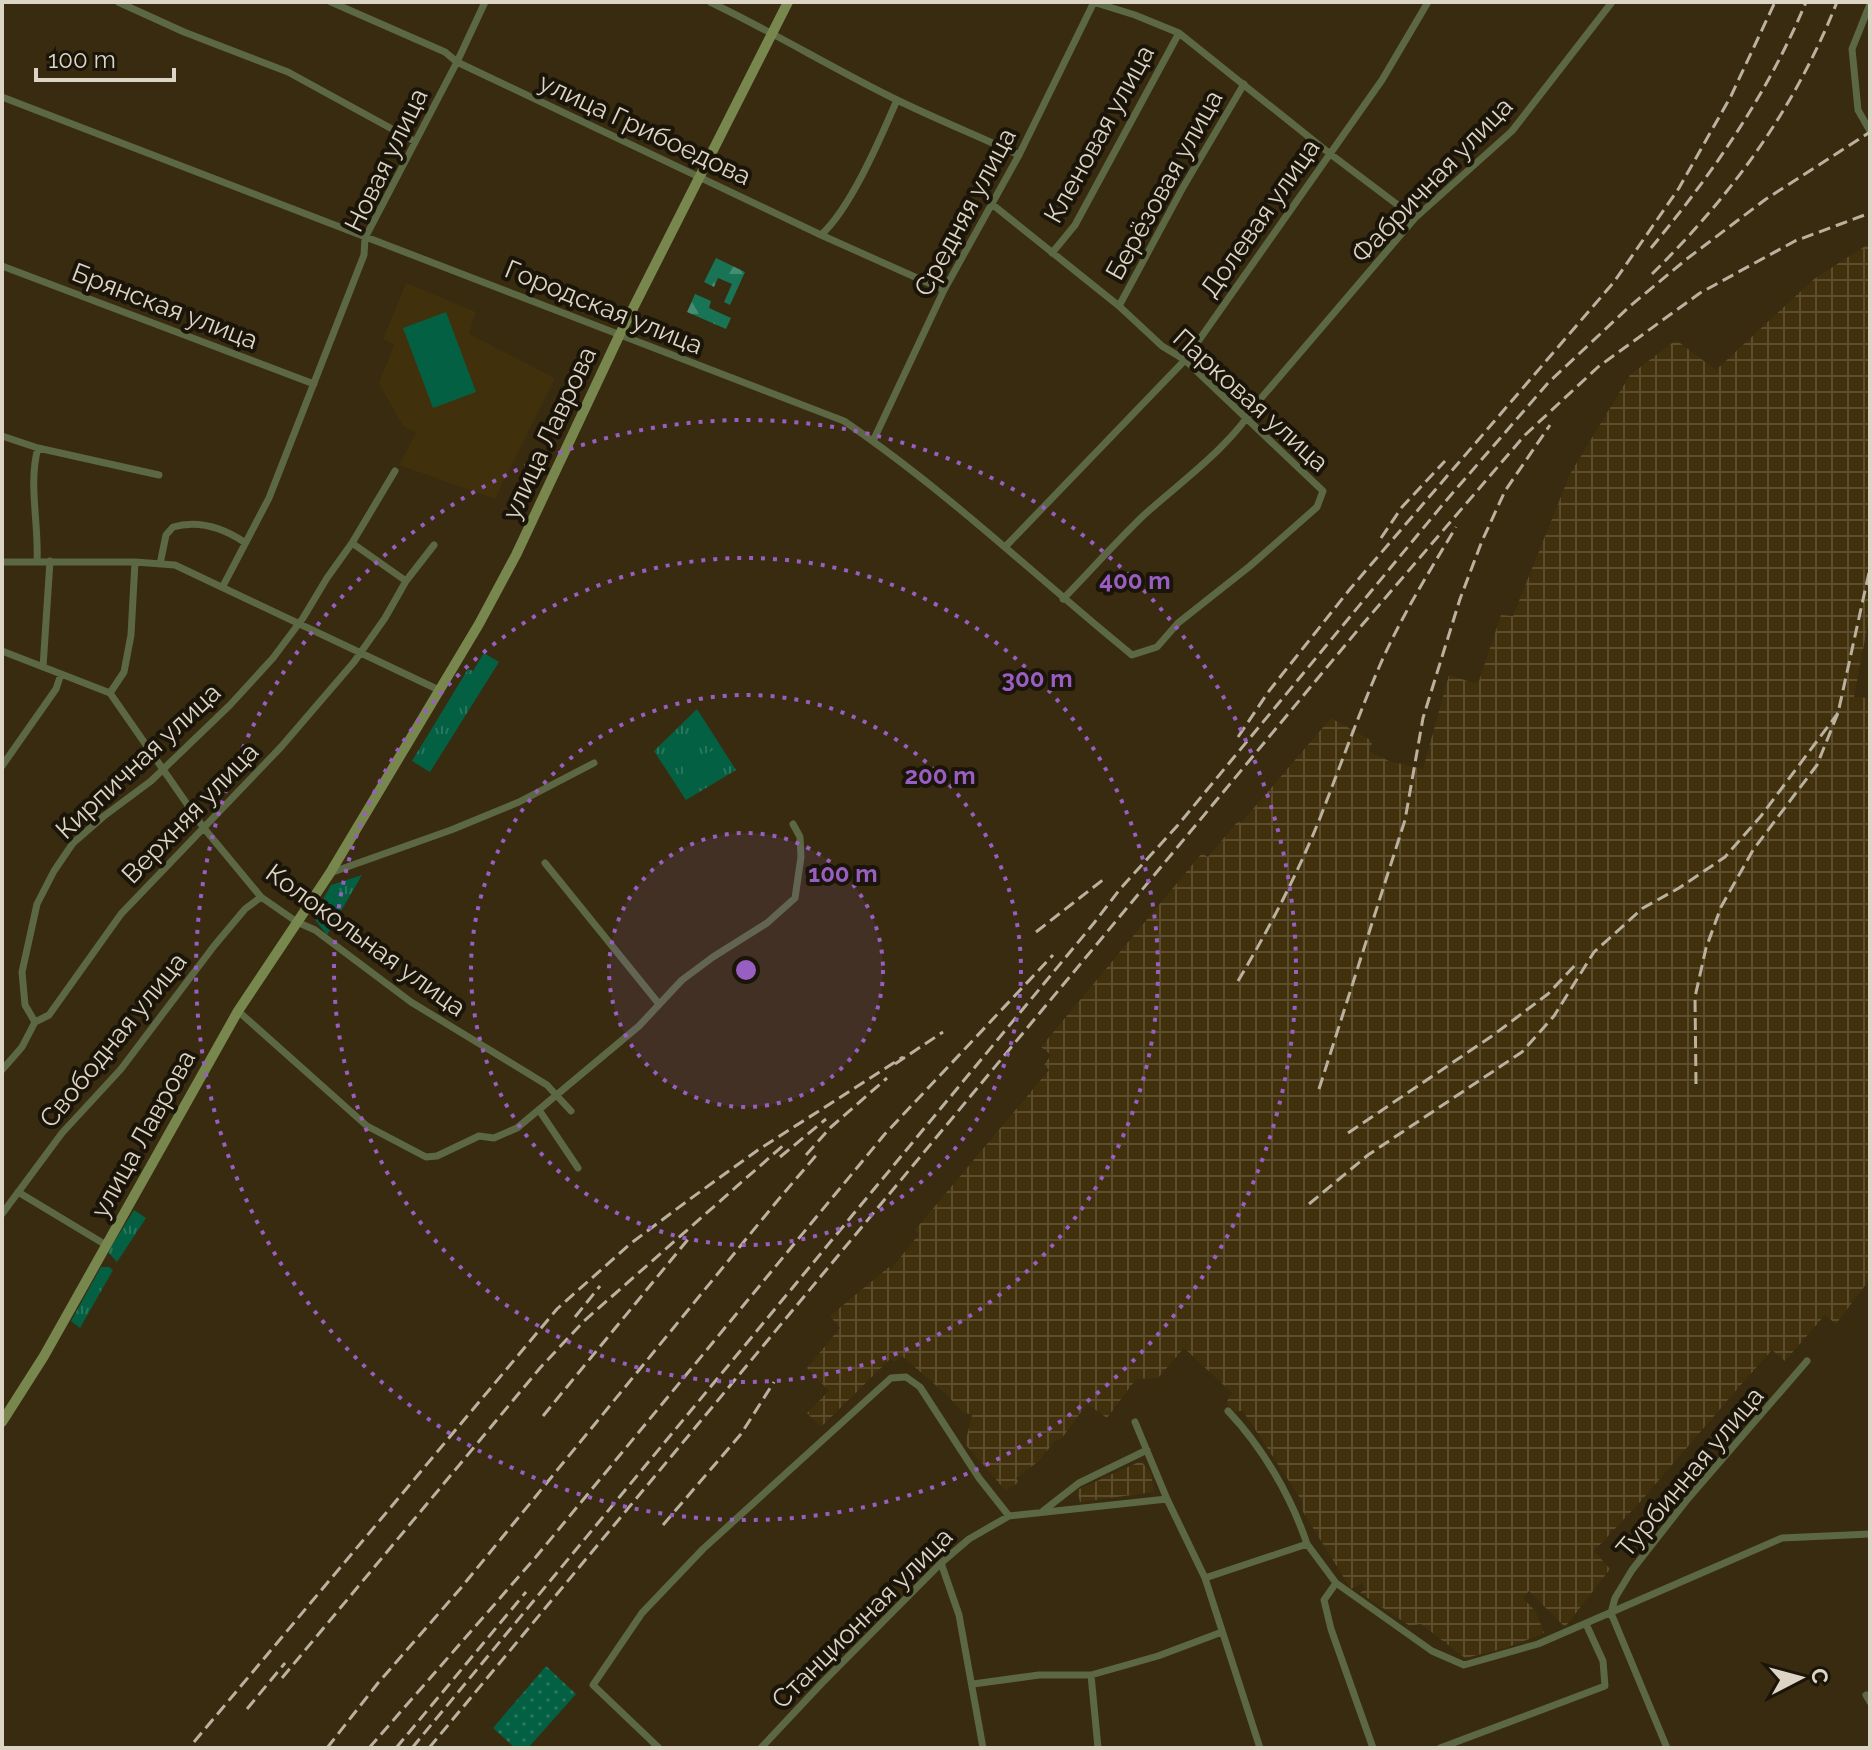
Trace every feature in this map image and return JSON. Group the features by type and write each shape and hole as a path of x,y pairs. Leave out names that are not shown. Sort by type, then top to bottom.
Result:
{"main road":[{"name":"улица Лаврова","path":"2,1422 44,1356 238,1011 330,873 464,649 516,555 619,336 788,2"}],"street":[{"path":"118,2 184,32 288,72 414,141"},
{"name":"улица Грибоедова","path":"331,2 445,52 457,62 944,290"},
{"name":"Новая улица","path":"223,586 269,498 364,255 365,238 485,2"},
{"path":"710,2 773,32 897,100 1019,155"},
{"path":"1094,2 1179,33 1415,218"},
{"name":"Средняя улица","path":"873,441 944,290 993,205 1094,2"},
{"name":"Долевая улица","path":"1006,546 1185,360 1382,80 1428,2"},
{"name":"Фабричная улица","path":"1063,599 1143,517 1247,420 1257,403 1415,218 1512,131 1612,2"},
{"path":"1870,4 1852,49 1858,110 1870,131"},
{"name":"Кленовая улица","path":"1052,253 1075,225 1179,33"},
{"name":"Берёзовая улица","path":"1119,306 1182,189 1244,84"},
{"name":"Городская улица","path":"2,97 844,421 1006,546 1063,599 1132,655"},
{"path":"821,235 864,170 897,100"},
{"name":"Парковая улица","path":"993,205 1119,306 1162,346 1185,360 1323,491 1317,507 1178,623 1157,647 1132,655"},
{"name":"Брянская улица","path":"2,266 314,384"},
{"path":"2,436 38,448 159,475"},
{"path":"37,561 34,462 38,448"},
{"name":"Кирпичная улица","path":"35,1022 25,1005 22,972 37,904 54,871 73,843 164,769 273,658 352,543 395,471"},
{"path":"160,564 166,535 173,527 192,524 213,527 231,533 244,542"},
{"path":"352,543 406,581"},
{"name":"Верхняя улица","path":"2,1070 22,1047 35,1022 49,1015 121,914 281,747 361,652 406,581 434,545"},
{"path":"43,667 50,561"},
{"path":"2,562 175,565 439,690"},
{"path":"2,651 110,693 124,672 131,635 135,562"},
{"path":"2,766 56,689 61,674"},
{"name":"Колокольная улица","path":"110,693 203,827 261,897 297,922 315,930 411,1002 547,1085 571,1111"},
{"path":"330,873 519,802 594,763"},
{"path":"238,1011 367,1126 426,1157 437,1156 479,1136 494,1138 517,1128 639,1026 682,980 767,923 795,898 801,857 800,837 793,824"},
{"path":"545,863 659,1004"},
{"name":"Свободная улица","path":"2,1214 62,1133 121,1069 214,946 245,909 261,897"},
{"path":"539,1110 578,1168"},
{"path":"18,1192 106,1245"},
{"name":"Турбинная улица","path":"1611,1613 1615,1598 1641,1558 1807,1361"},
{"path":"659,1748 593,1685 642,1613 703,1549 891,1378 906,1377 920,1387 979,1478 1009,1516"},
{"path":"1228,1411 1240,1423 1281,1484 1297,1512 1307,1544 1336,1583 1432,1651 1464,1665 1538,1644 1782,1538 1870,1534"},
{"path":"1135,1422 1205,1578 1260,1748"},
{"path":"1042,1512 1079,1483 1147,1450"},
{"name":"Станционная улица","path":"761,1748 941,1563 969,1539 1009,1516 1167,1499"},
{"path":"1205,1578 1307,1544"},
{"path":"941,1563 959,1615 983,1748"},
{"path":"1336,1583 1324,1600 1331,1629 1373,1748"},
{"path":"1611,1613 1667,1748"},
{"path":"1440,1748 1605,1686 1603,1661 1586,1624"},
{"path":"973,1684 1039,1675 1091,1675 1158,1656 1222,1632"},
{"path":"1091,1675 1098,1748"}],"shaded area":[{"path":"1870,243 1870,613 1854,697 1870,698 1870,1279 1836,1324 1825,1315 1785,1361 1772,1350 1594,1551 1610,1569 1565,1627 1529,1591 1523,1598 1536,1612 1544,1633 1506,1648 1465,1658 1421,1624 1410,1626 1360,1593 1365,1589 1362,1583 1351,1589 1303,1512 1302,1501 1243,1411 1234,1411 1226,1403 1232,1393 1184,1348 1158,1378 1136,1379 1107,1418 1087,1404 1062,1438 1054,1442 1039,1461 1016,1478 1019,1482 1006,1491 965,1444 972,1415 962,1412 902,1356 894,1362 890,1359 821,1427 807,1413 829,1391 807,1368 840,1328 830,1316 889,1267 891,1269 919,1234 915,1230 1049,1070 1044,1065 1051,1055 1041,1047 1202,853 1208,857 1238,821 1241,823 1331,718 1372,741 1370,752 1389,761 1423,769 1449,675 1474,683 1479,681 1501,615 1513,616 1570,474 1630,375 1676,340 1716,370 1814,279"},
{"path":"406,283 476,312 469,334 555,378 495,499 399,465 416,433 403,426 379,383 394,345 383,339"},
{"path":"1141,1461 1151,1473 1154,1492 1080,1502 1077,1490"}],"green space":[{"path":"716,258 745,272 730,305 724,302 732,284 718,278 714,287 704,282"},
{"path":"695,294 711,301 709,308 731,318 726,329 687,312"},
{"path":"446,312 476,392 433,408 403,328"},
{"path":"484,653 499,662 430,772 412,761 468,669 473,671"},
{"path":"697,709 736,770 686,800 654,751"},
{"path":"714,750 722,768 689,782 681,764"},
{"path":"362,875 327,935 313,917 331,885"},
{"path":"134,1210 146,1218 117,1262 108,1252"},
{"path":"101,1267 113,1270 80,1328 71,1321"},
{"path":"546,1666 576,1694 528,1748 515,1748 493,1728"}],"railway":[{"path":"1238,737 1269,691 1350,589 1614,282 1679,188 1731,96 1775,2"},
{"path":"1651,248 1738,131 1775,68 1806,2"},
{"path":"1652,274 1709,213 1759,148 1802,78 1837,2"},
{"path":"412,1748 1120,889 1178,825 1444,503 1548,383 1630,306 1688,258 1766,199 1870,132"},
{"path":"429,1748 1362,625 1525,435 1598,367 1700,293 1795,241 1870,213"},
{"path":"1319,1089 1405,820 1423,718 1460,599 1505,491 1550,425"},
{"path":"1381,538 1402,507 1445,461"},
{"path":"1238,981 1272,922 1302,860 1388,647 1456,527"},
{"path":"1696,1084 1695,997 1706,948 1721,907 1753,850 1817,765 1838,713 1870,568"},
{"path":"1309,1204 1368,1155 1522,1052 1554,1016 1594,952 1643,908 1725,857 1761,816 1838,713"},
{"path":"1036,932 1104,879"},
{"path":"369,1748 535,1558 884,1135 1053,955"},
{"path":"1348,1133 1492,1036 1548,994 1578,962"},
{"path":"895,1064 943,1032"},
{"path":"194,1742 557,1309 630,1244 690,1199 758,1150 903,1057"},
{"path":"806,1155 831,1127 887,1078"},
{"path":"780,1157 826,1119"},
{"path":"282,1678 540,1368 584,1321 786,1143"},
{"path":"327,1748 819,1152"},
{"path":"543,1416 690,1237"},
{"path":"575,1317 600,1286"},
{"path":"663,1525 741,1434 774,1382"},
{"path":"396,1748 526,1592"},
{"path":"247,1709 285,1663"}]}
